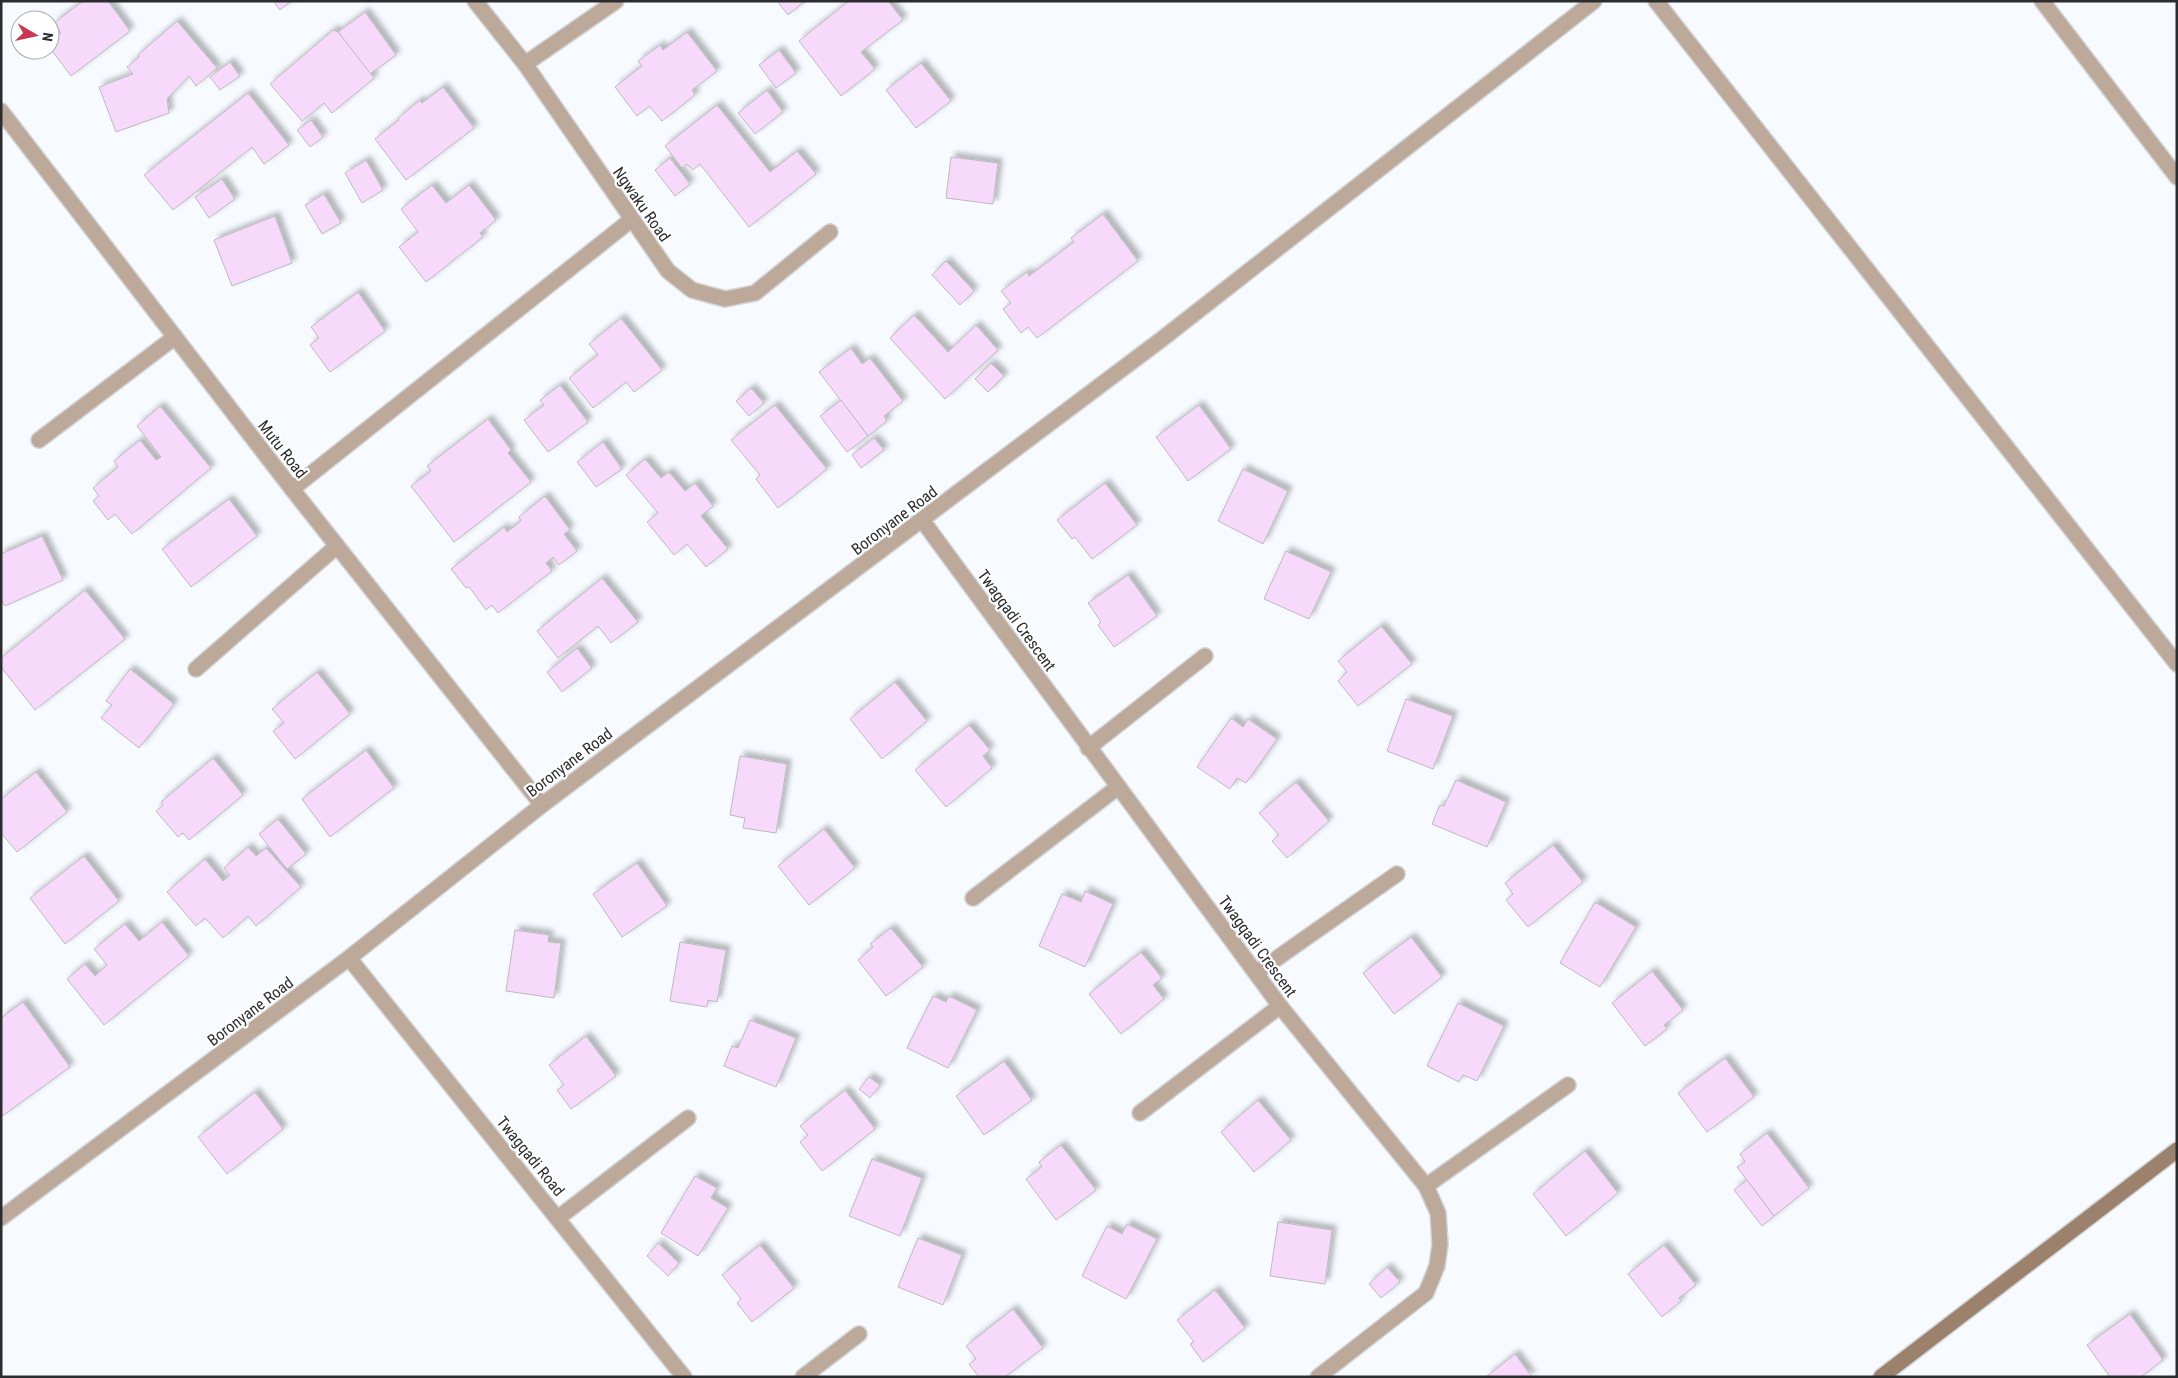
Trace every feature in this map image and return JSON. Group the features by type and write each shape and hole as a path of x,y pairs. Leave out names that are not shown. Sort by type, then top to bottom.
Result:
{"street":[{"name":"Ngwaku Road","path":"475,1 525,64 668,271 692,290 725,298 755,292 830,232"},
{"path":"525,64 616,1"},
{"name":"Boronyane Road","path":"1,1218 349,958 542,805 1162,339 1594,1"},
{"path":"1656,1 2177,664"},
{"path":"2042,1 2177,177"},
{"name":"Mutu Road","path":"4,121 542,805"},
{"path":"292,489 631,220"},
{"path":"39,440 175,337"},
{"name":"Twagqadi Crescent","path":"922,520 1088,748 1280,1006 1426,1186 1438,1214 1440,1244 1437,1266 1426,1292 1318,1377"},
{"path":"196,669 337,546"},
{"path":"1088,748 1205,656"},
{"path":"973,898 1118,787"},
{"path":"1256,973 1397,874"},
{"name":"Twagqadi Road","path":"349,958 684,1377"},
{"path":"1140,1113 1280,1006"},
{"path":"1426,1186 1568,1086"},
{"path":"558,1218 688,1118"},
{"path":"1881,1377 2177,1150"},
{"path":"803,1377 858,1334"}],"building":[{"path":"83,1 108,1 130,31 71,76 59,60 60,18"},
{"path":"273,1 291,1 280,10"},
{"path":"777,1 805,1 788,15"},
{"path":"849,1 888,1 903,20 861,52 875,69 841,96 799,41"},
{"path":"365,12 396,55 370,74 338,32"},
{"path":"177,21 217,68 196,86 189,76 167,99 169,113 116,132 99,87 133,74 127,67"},
{"path":"333,30 338,32 374,78 332,113 324,103 302,121 270,84"},
{"path":"687,32 717,71 692,90 695,95 662,121 649,106 637,116 615,87 642,66 638,61 660,45 663,50"},
{"path":"779,50 796,73 776,88 759,65"},
{"path":"230,62 240,76 220,90 210,77"},
{"path":"921,63 951,101 916,128 886,90"},
{"path":"443,87 474,128 406,180 375,139 420,100 422,103"},
{"path":"767,90 783,112 755,134 738,113"},
{"path":"248,93 289,145 264,164 252,147 173,210 144,175"},
{"path":"717,105 770,172 797,151 816,174 749,227 700,164 693,170 687,164 682,168 665,146"},
{"path":"311,120 323,137 310,147 297,130"},
{"path":"951,157 998,163 993,204 946,198"},
{"path":"670,158 690,184 675,196 655,170"},
{"path":"366,160 383,190 362,203 345,173"},
{"path":"222,179 235,199 209,218 195,197"},
{"path":"432,185 446,203 469,185 496,220 480,233 483,237 426,282 399,247 418,232 401,209"},
{"path":"324,194 341,223 322,234 305,205"},
{"path":"1103,214 1138,261 1037,338 1028,327 1021,333 1003,309 1011,303 1001,291 1027,272 1029,276 1074,242 1071,238"},
{"path":"275,216 292,263 232,286 214,240"},
{"path":"946,261 974,291 960,305 932,275"},
{"path":"358,292 385,331 330,372 310,345 319,338 311,327"},
{"path":"914,315 948,352 976,325 998,350 945,399 890,338"},
{"path":"621,318 662,370 634,392 626,382 593,408 569,378 598,355 589,344"},
{"path":"851,348 862,364 870,358 903,401 884,416 887,421 868,436 819,372"},
{"path":"991,363 1004,376 988,392 975,379"},
{"path":"560,385 588,422 548,452 524,420 544,405 540,400"},
{"path":"751,388 764,403 749,416 736,401"},
{"path":"841,400 868,436 847,452 820,416"},
{"path":"775,405 827,469 778,508 756,479 760,475 731,440"},
{"path":"1199,405 1231,449 1188,481 1156,437"},
{"path":"160,406 211,468 132,534 115,514 108,520 93,501 99,496 93,488 118,467 114,461 140,440 156,460 161,457 137,426"},
{"path":"488,419 511,450 508,453 531,482 454,542 411,486 431,471 427,466"},
{"path":"874,438 884,450 861,468 852,455"},
{"path":"603,442 622,469 596,487 577,462"},
{"path":"645,459 661,478 669,472 685,491 695,483 713,506 701,516 728,549 706,567 687,544 674,555 647,522 658,513 626,475"},
{"path":"1243,469 1288,491 1263,544 1218,521"},
{"path":"1105,483 1137,525 1092,559 1075,537 1072,539 1057,520"},
{"path":"545,496 570,530 564,534 577,551 559,565 553,557 546,563 552,571 498,613 492,605 486,610 469,587 466,588 451,569 504,527 507,532 521,521 519,517"},
{"path":"229,499 257,536 191,587 162,549"},
{"path":"42,536 63,580 5,606 1,599 1,554"},
{"path":"1286,551 1331,572 1309,619 1264,599"},
{"path":"1128,575 1157,616 1114,647 1098,625 1101,622 1088,603"},
{"path":"602,578 638,622 611,643 598,626 558,658 537,631"},
{"path":"85,590 125,639 35,710 1,667 1,658"},
{"path":"1381,626 1412,664 1358,706 1338,681 1347,672 1338,661"},
{"path":"577,648 592,668 562,692 547,672"},
{"path":"130,669 174,704 139,748 101,718 112,705 106,701"},
{"path":"317,672 350,714 295,759 273,731 284,723 272,709"},
{"path":"895,682 927,721 882,759 850,719"},
{"path":"1406,699 1453,716 1433,769 1387,751"},
{"path":"1231,718 1243,727 1248,719 1277,739 1246,783 1237,778 1230,789 1197,767"},
{"path":"969,725 990,750 983,756 992,768 946,807 915,770"},
{"path":"366,750 394,788 330,837 302,799"},
{"path":"740,756 787,764 776,833 743,828 745,818 730,815"},
{"path":"213,758 243,795 189,840 183,833 178,837 156,811 163,805 161,802"},
{"path":"36,772 67,812 17,852 1,833 1,799"},
{"path":"1456,780 1506,802 1487,847 1432,824 1440,805 1444,806"},
{"path":"1296,782 1329,821 1287,858 1272,841 1279,835 1259,813"},
{"path":"278,819 306,854 287,869 259,834"},
{"path":"824,829 855,868 809,905 778,866"},
{"path":"1553,845 1583,882 1528,927 1506,900 1513,894 1505,883"},
{"path":"248,847 256,856 266,848 301,887 256,926 248,916 223,938 205,918 196,926 167,892 205,859 223,881 230,875 224,868"},
{"path":"84,856 119,901 65,944 30,898"},
{"path":"637,863 667,906 622,937 593,894"},
{"path":"1085,891 1113,904 1085,967 1039,946 1062,894 1081,902"},
{"path":"1595,902 1636,927 1600,987 1560,963"},
{"path":"162,922 189,956 104,1025 67,979 85,964 95,976 107,965 94,949 125,924 139,941"},
{"path":"891,928 923,967 886,996 858,960 873,947 870,944"},
{"path":"515,930 549,935 548,942 561,943 554,998 506,991"},
{"path":"1411,937 1442,977 1394,1014 1363,973"},
{"path":"680,942 726,950 717,1002 708,1000 707,1007 670,1001"},
{"path":"1141,952 1162,978 1153,985 1164,999 1121,1034 1089,994"},
{"path":"1652,971 1683,1010 1664,1025 1667,1029 1645,1046 1612,1003"},
{"path":"933,996 946,1002 949,996 977,1010 948,1068 907,1048"},
{"path":"23,1002 70,1067 1,1117 1,1018"},
{"path":"1458,1003 1504,1026 1477,1081 1463,1075 1459,1082 1427,1066"},
{"path":"750,1020 796,1038 776,1087 724,1066 732,1046 738,1048"},
{"path":"586,1036 616,1076 571,1109 557,1090 564,1085 549,1065"},
{"path":"1725,1058 1754,1097 1707,1132 1678,1093"},
{"path":"1004,1061 1032,1100 984,1135 956,1096"},
{"path":"869,1077 880,1085 870,1098 859,1089"},
{"path":"845,1090 875,1129 822,1171 800,1142 808,1135 800,1126"},
{"path":"255,1092 283,1129 227,1174 198,1137"},
{"path":"1258,1100 1291,1140 1254,1172 1221,1132"},
{"path":"1767,1133 1809,1188 1774,1216 1737,1167 1745,1162 1740,1154"},
{"path":"1061,1145 1096,1190 1056,1220 1026,1179 1042,1167 1039,1162"},
{"path":"1585,1151 1618,1193 1566,1236 1533,1194"},
{"path":"872,1159 922,1178 900,1236 849,1216"},
{"path":"695,1176 717,1188 711,1198 728,1208 698,1256 661,1233"},
{"path":"1747,1180 1774,1216 1762,1226 1734,1190"},
{"path":"1278,1222 1332,1230 1325,1284 1270,1276"},
{"path":"1127,1224 1157,1239 1126,1299 1082,1276 1107,1226 1122,1234"},
{"path":"918,1238 962,1255 943,1305 898,1287"},
{"path":"658,1243 679,1263 668,1276 647,1256"},
{"path":"760,1245 794,1288 752,1322 737,1303 741,1299 722,1275"},
{"path":"1664,1245 1696,1285 1679,1298 1681,1301 1662,1317 1628,1274"},
{"path":"1387,1267 1400,1282 1381,1298 1369,1284"},
{"path":"1215,1290 1245,1328 1203,1362 1190,1344 1194,1342 1177,1320"},
{"path":"1013,1309 1043,1348 1005,1377 979,1377 969,1364 976,1359 966,1346"},
{"path":"2130,1314 2163,1360 2141,1377 2110,1377 2087,1345"},
{"path":"1515,1354 1532,1377 1486,1377"}]}
